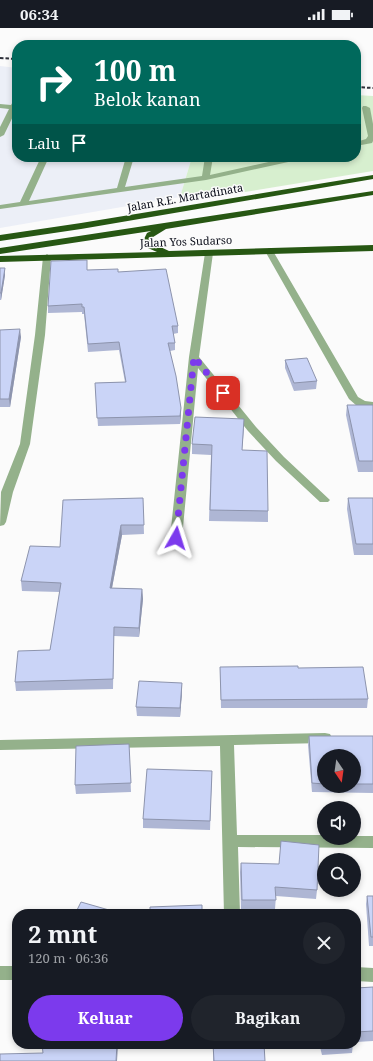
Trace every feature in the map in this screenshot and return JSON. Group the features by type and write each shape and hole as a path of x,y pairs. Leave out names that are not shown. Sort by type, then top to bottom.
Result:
{"highway":[{"name":"Jalan R.E. Martadinata","path":"0,238 81,226 373,177"},
{"name":"Jalan R.E. Martadinata","path":"0,251 373,193"},
{"path":"168,226 150,235 147,240 150,246 170,254"},
{"name":"Jalan Yos Sudarso","path":"0,259 373,248"}],"street":[{"path":"0,106 12,107"},
{"path":"361,143 368,141 372,136 370,109"},
{"path":"0,135 12,111"},
{"path":"23,204 43,162"},
{"path":"120,190 128,162"},
{"path":"206,178 208,162"},
{"path":"0,207 206,178 279,162"},
{"path":"269,251 354,400 363,405 373,405"},
{"path":"176,538 194,357 209,252"},
{"path":"0,522 4,492 24,444 40,335 47,257"},
{"path":"194,357 252,429 280,459 324,500"},
{"path":"0,745 342,737"},
{"path":"227,740 232,909"},
{"path":"230,841 373,842"},
{"path":"0,973 12,973"},
{"path":"361,974 373,975"}],"shaded area":[{"path":"0,66 12,67 12,162 190,162 180,197 0,228"}],"green space":[{"path":"361,95 373,96 373,171 214,197 180,197 190,162 361,162"}],"building":[{"path":"87,260 87,270 118,269 118,272 166,269 178,326 172,326 175,343 168,343 176,376 181,408 180,416 97,418 95,383 126,382 119,342 88,344 84,307 82,307 82,304 48,306 51,261"},
{"path":"0,268 5,268 1,293 0,293"},
{"path":"20,329 9,399 0,399 0,330"},
{"path":"307,358 317,381 294,383 285,360"},
{"path":"347,405 373,405 373,461 359,461"},
{"path":"195,417 244,419 242,450 267,451 268,511 210,510 212,445 192,444"},
{"path":"143,498 144,525 121,525 110,588 142,589 139,628 114,627 113,679 15,682 18,651 50,650 61,583 21,581 30,546 60,547 63,500"},
{"path":"348,498 373,498 373,544 356,544"},
{"path":"298,666 298,668 363,667 368,699 221,700 220,667"},
{"path":"139,681 182,683 180,708 136,707"},
{"path":"309,736 373,736 373,784 361,784 361,749 317,749 317,783 312,783"},
{"path":"129,744 131,783 75,785 76,746"},
{"path":"147,769 212,771 210,821 143,819"},
{"path":"281,841 319,845 319,853 317,853 317,890 275,887 276,900 242,900 241,863 279,864"},
{"path":"367,896 373,896 373,937 371,937"},
{"path":"81,902 106,909 78,909"},
{"path":"202,905 202,909 150,909 150,907"},
{"path":"373,987 373,1031 361,1032 361,988"},
{"path":"43,1049 117,1049 116,1061 0,1061 0,1054 43,1053"},
{"path":"213,1049 264,1049 265,1061 214,1061"}],"railway":[{"path":"0,58 12,59"},
{"path":"361,87 373,88"}],"route":[{"path":"176,538 194,357 223,393"}]}
